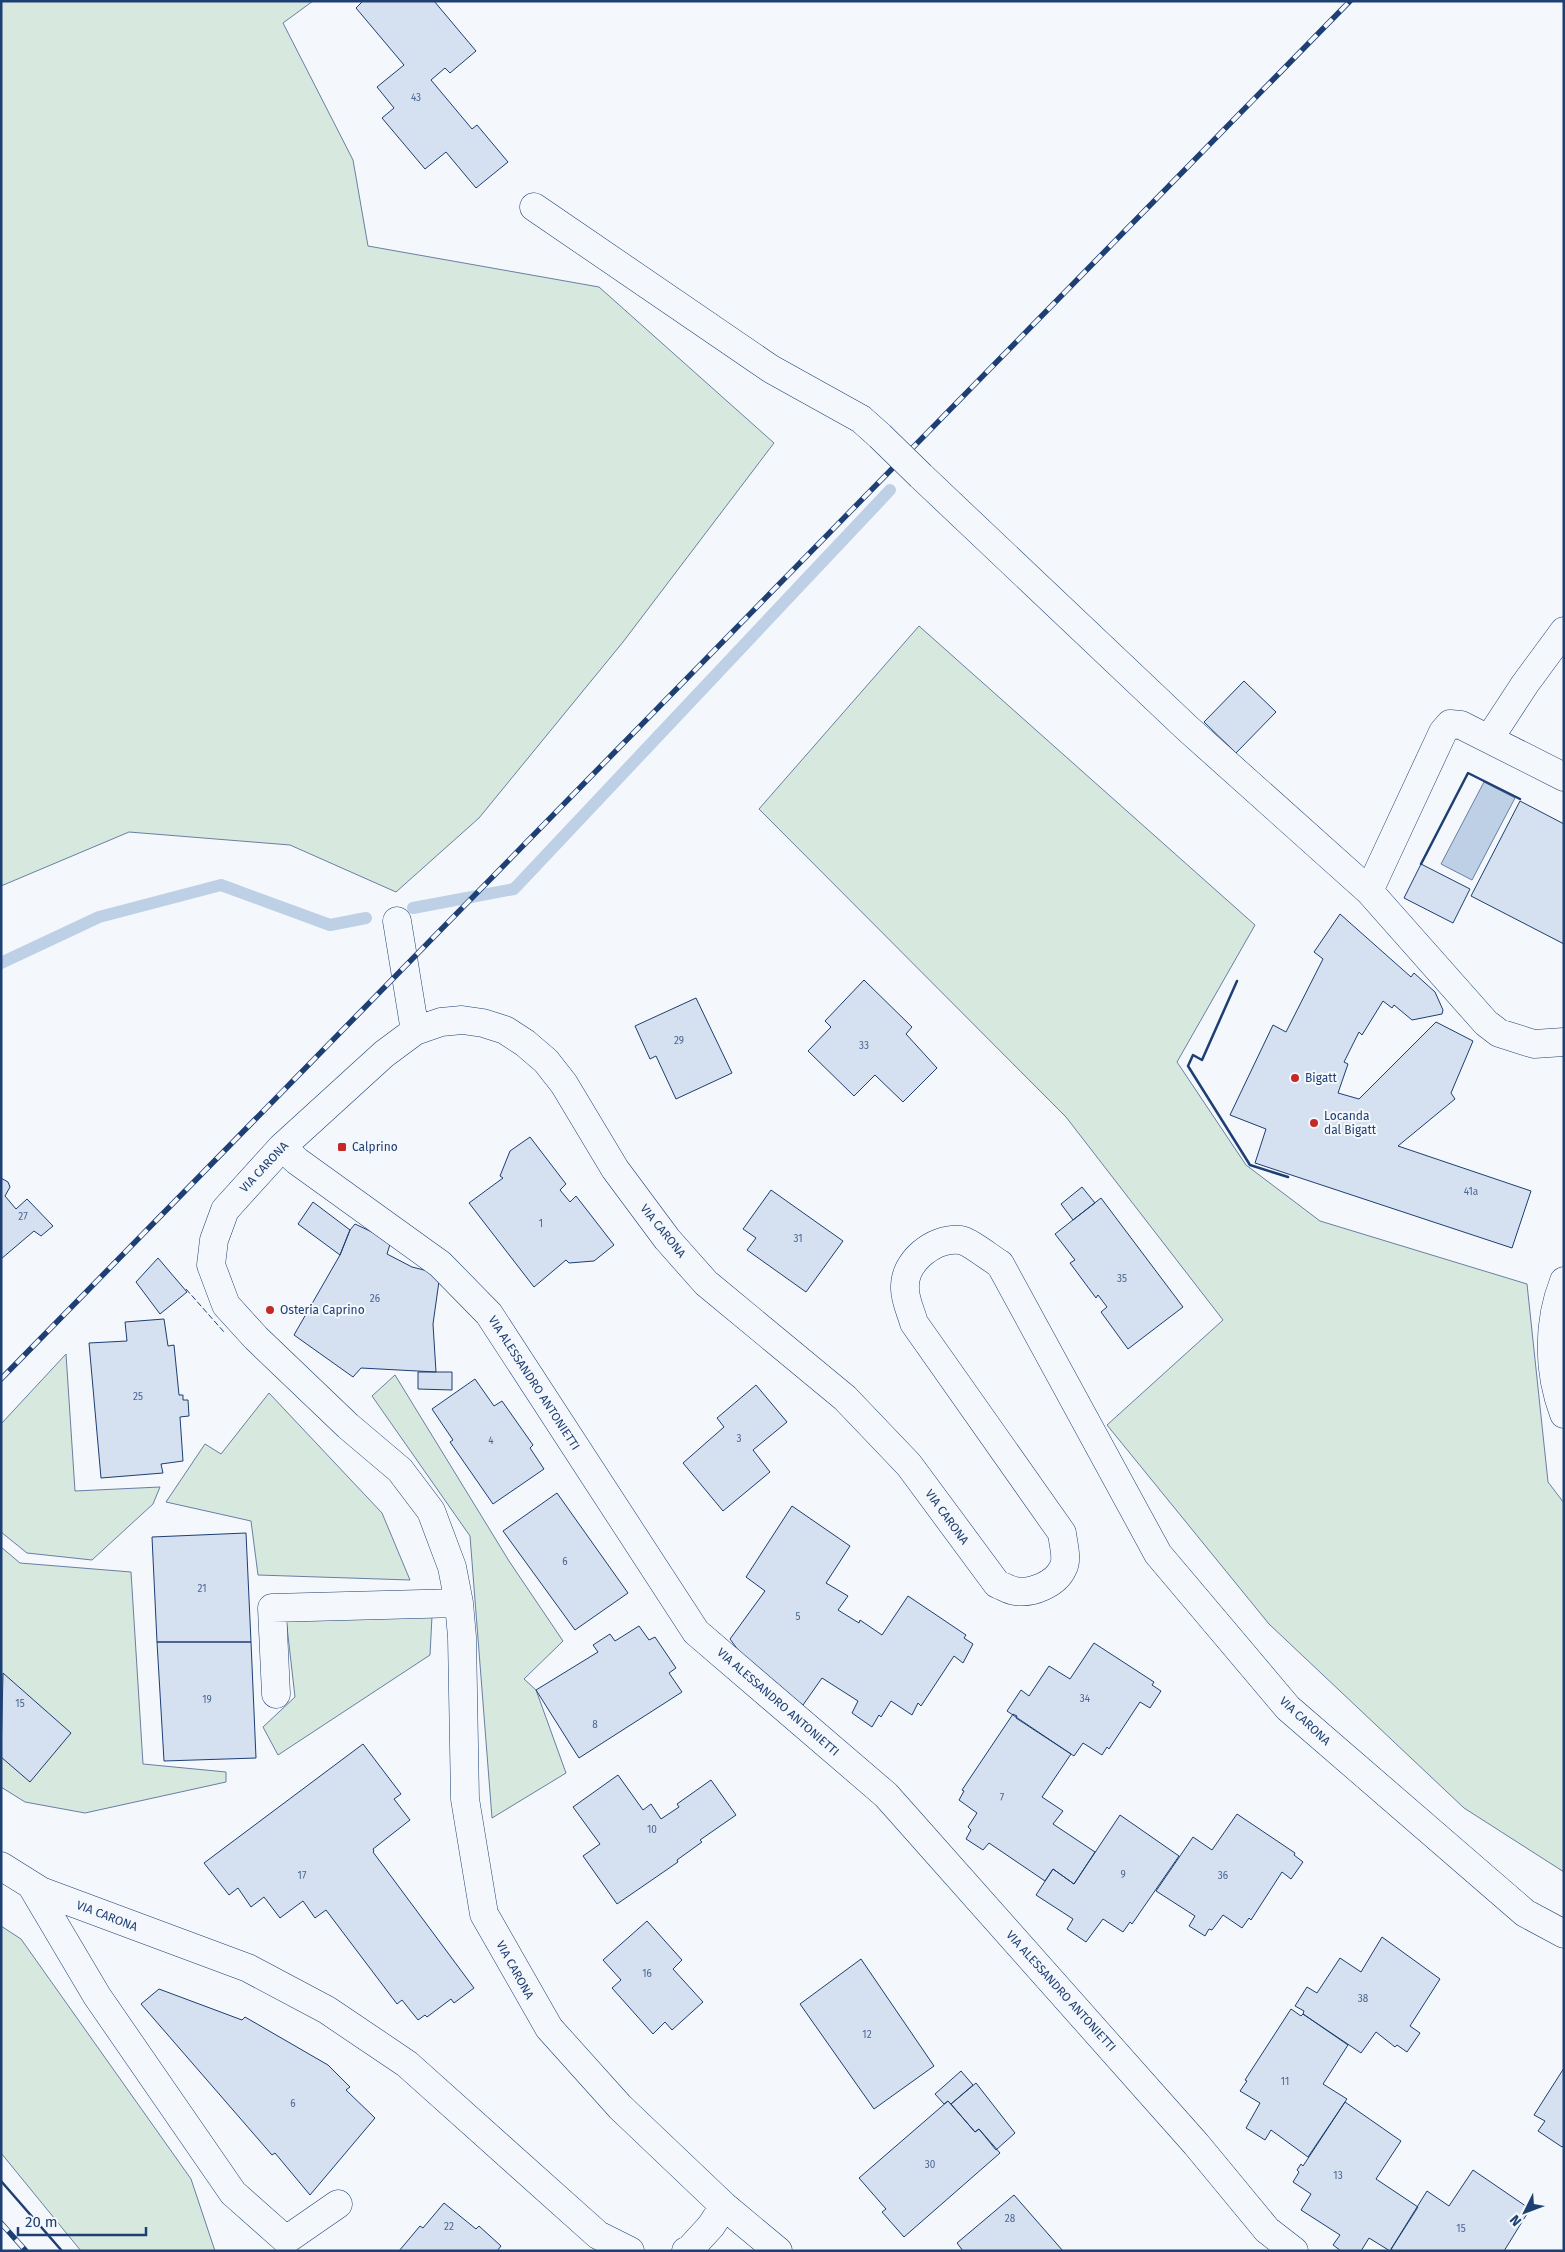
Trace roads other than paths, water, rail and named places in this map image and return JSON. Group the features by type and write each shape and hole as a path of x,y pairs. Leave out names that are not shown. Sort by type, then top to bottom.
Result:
{"street":[{"path":"534,207 771,369 861,419 1187,728 1369,891 1486,1023 1500,1033 1534,1044 1564,1042"},
{"path":"1489,739 1524,684 1564,631"},
{"path":"1369,891 1443,732 1450,724 1461,725 1564,777"},
{"path":"397,922 415,1031"},
{"name":"VIA CARONA","path":"778,2251 724,2206 620,2108 548,2028 484,1914 465,1799 462,1637 459,1603 452,1567 431,1511 400,1470 348,1426 256,1338 226,1305 211,1266 214,1240 225,1210 282,1147 384,1054 415,1031 441,1022 462,1020 482,1023 505,1030 525,1043 546,1061 564,1084 615,1169 667,1239 706,1283 845,1398 909,1465 997,1584 1016,1591 1030,1591 1049,1582 1064,1568 1062,1533 914,1323 904,1288 908,1272 917,1258 929,1247 945,1241 961,1240 1000,1264 1153,1546 1164,1562 1288,1708 1525,1913 1564,1934"},
{"name":"VIA ALESSANDRO ANTONIETTI","path":"282,1147 297,1161 440,1264 489,1314 696,1632 886,1795 1196,2144 1267,2230 1294,2251"},
{"path":"1564,1281 1559,1294 1550,1358 1555,1392 1564,1414"},
{"path":"276,1694 272,1608 459,1603"},
{"name":"VIA CARONA","path":"1,1866 34,1888 248,1968 328,2010 407,2064 598,2235 630,2251"},
{"path":"34,1888 97,1996 233,2193 286,2240 338,2204"},
{"path":"686,2251 711,2226 724,2206"}],"water":[{"path":"1484,782 1515,798 1472,880 1441,864"}],"waterway":[{"path":"413,908 514,889 890,490"},
{"path":"1,963 99,917 221,885 330,925 366,918"}],"railway":[{"path":"1,1379 1350,1"},
{"path":"1,2223 26,2251"}],"place":[{"name":"Bigatt","path":"1295,1078"},
{"name":"Locanda dal Bigatt","path":"1314,1123"},
{"name":"Calprino","path":"342,1147"},
{"name":"Osteria Caprino","path":"270,1310"}]}
